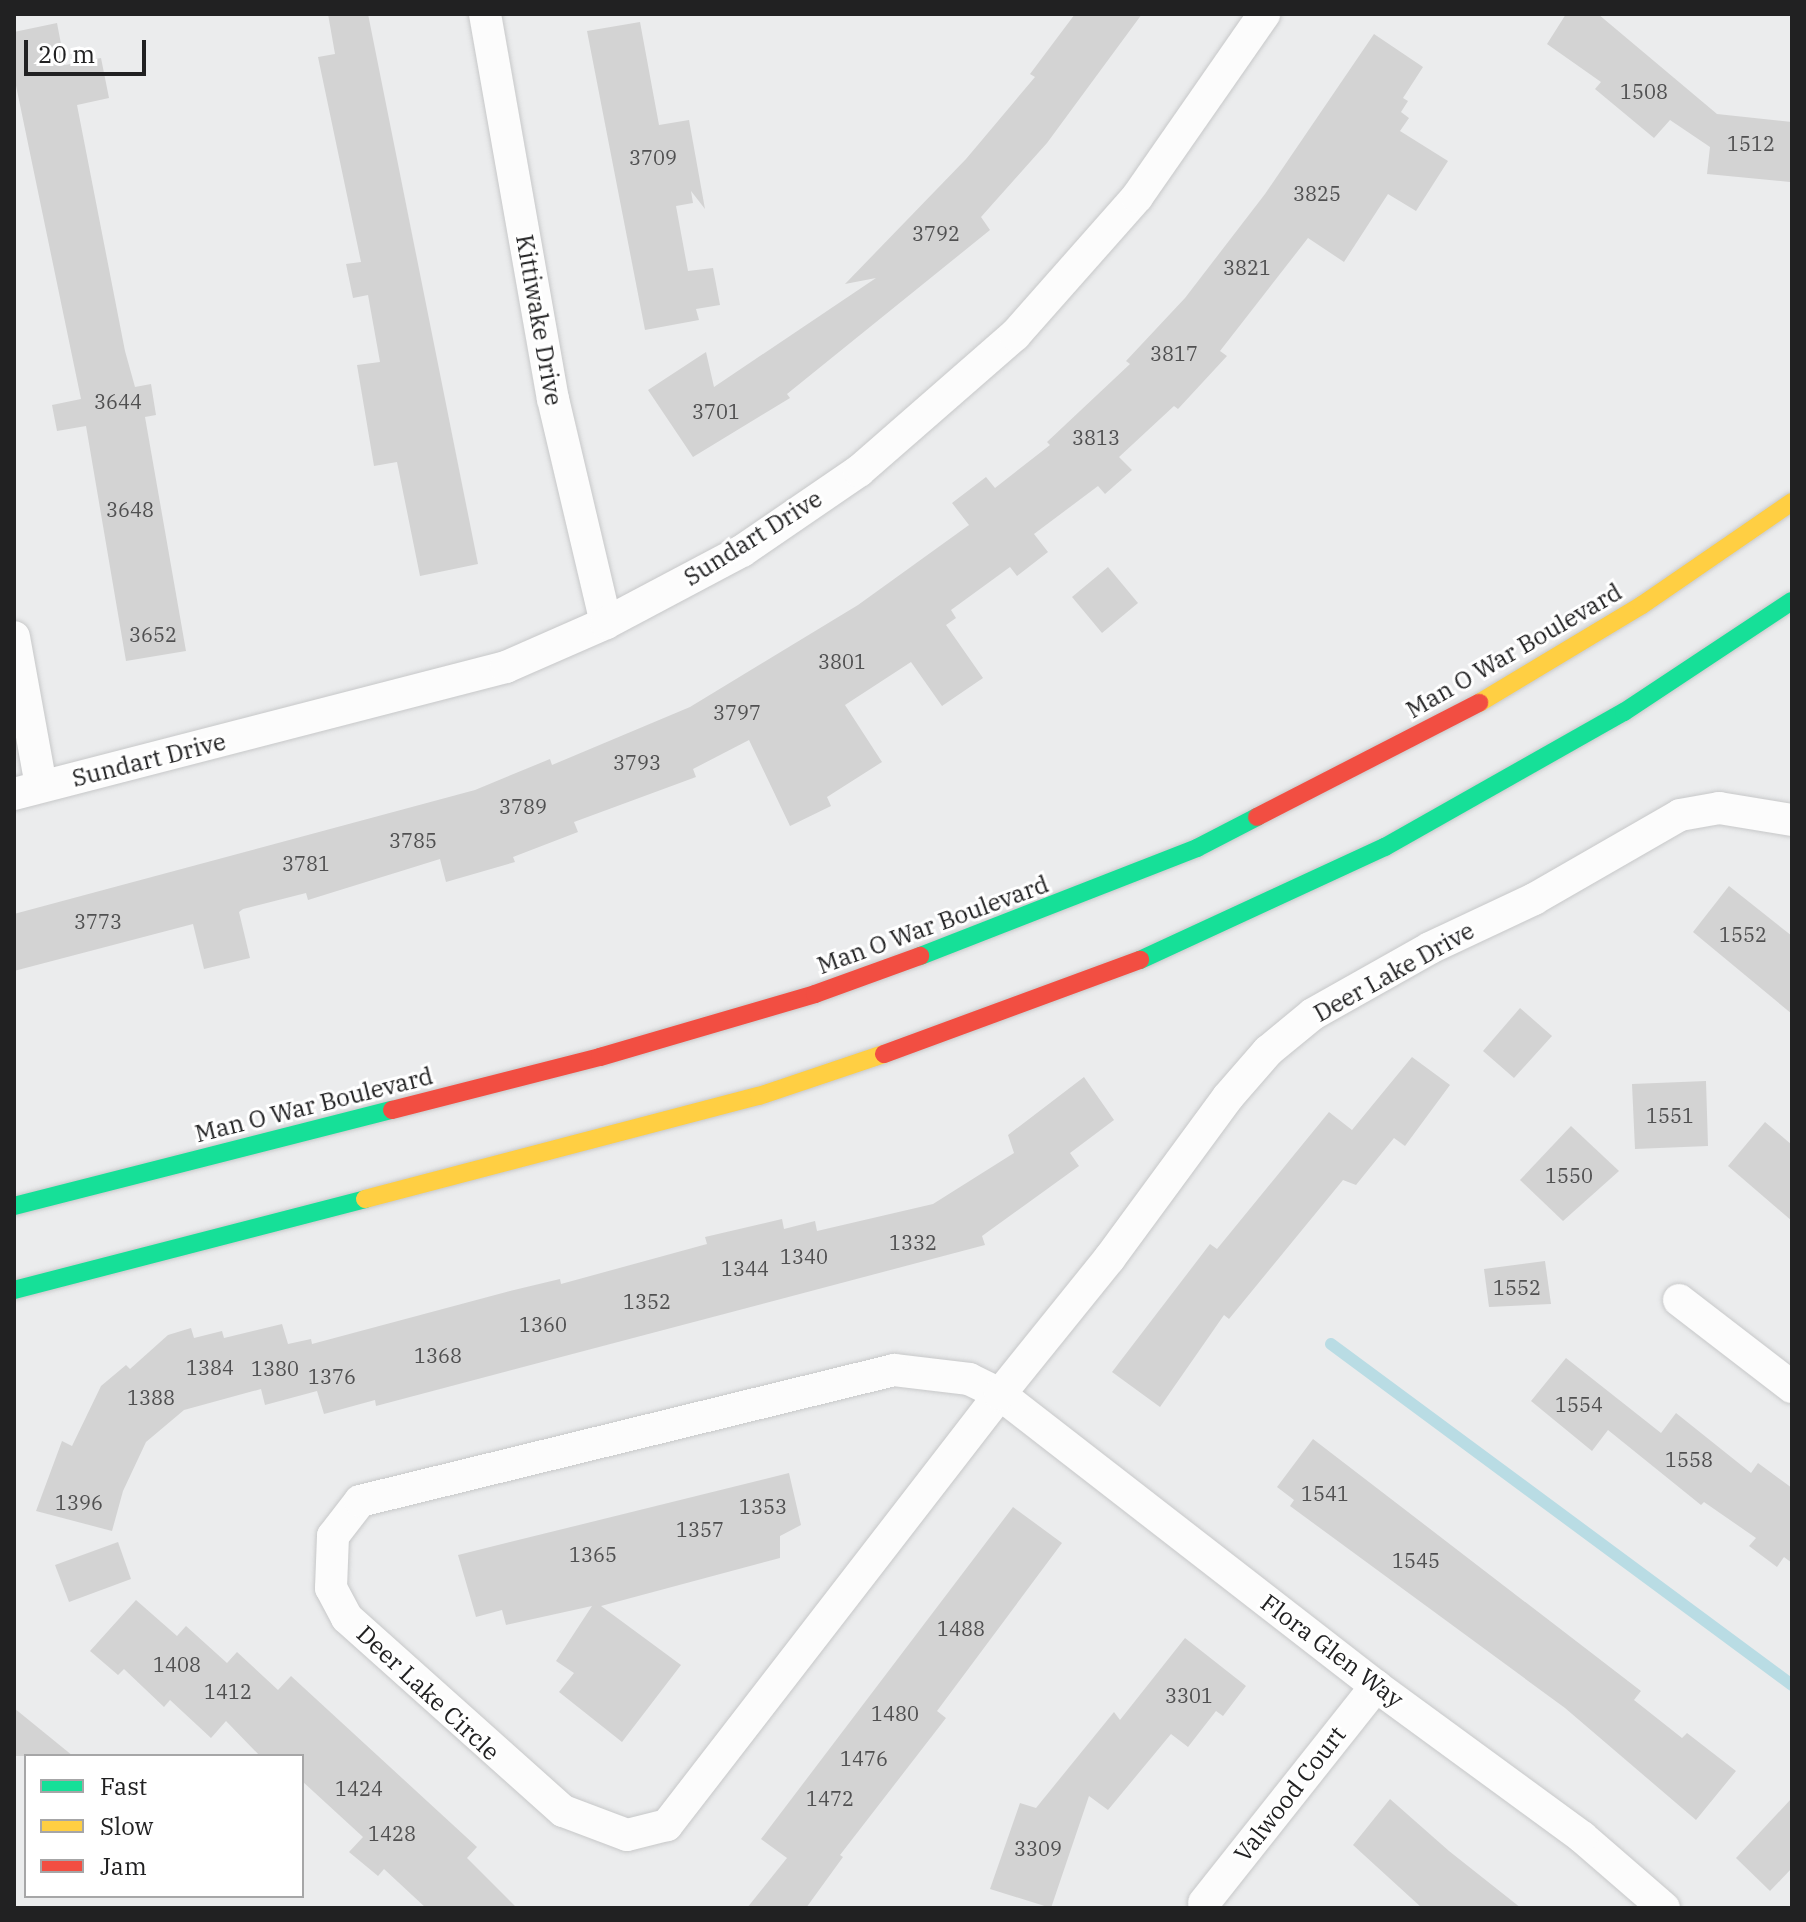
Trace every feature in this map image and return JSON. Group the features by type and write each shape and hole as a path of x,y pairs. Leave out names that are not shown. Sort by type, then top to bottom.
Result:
{"main road":[{"name":"Man O War Boulevard","path":"14,1206 600,1057 815,994 1024,919 1197,848 1474,706 1642,605 1792,502"},
{"path":"14,1290 759,1096 1039,1001 1180,944 1385,847 1624,712 1792,601"}],"street":[{"name":"Kittiwake Drive","path":"485,14 553,399 606,623"},
{"name":"Sundart Drive","path":"28,790 432,690 506,667 606,623 742,551 859,471 947,399 1047,302 1137,197 1264,14"},
{"path":"14,637 28,790"},
{"name":"Deer Lake Drive","path":"1000,1394 1109,1259 1228,1097 1268,1051 1313,1014 1430,948 1534,899 1680,815 1719,808 1792,820"},
{"path":"1679,1300 1792,1387"},
{"name":"Deer Lake Circle","path":"894,1370 969,1379 1000,1394 667,1825 627,1835 563,1811 347,1618 331,1588 333,1536 344,1516 360,1501 392,1489 894,1370"},
{"name":"Flora Glen Way","path":"1000,1394 1376,1686 1582,1837 1664,1908"},
{"name":"Valwood Court","path":"1204,1903 1376,1686"}],"building":[{"path":"328,14 368,14 478,564 420,576 397,462 374,466 357,365 380,362 368,295 353,298 346,264 361,262 318,57 335,54"},
{"path":"1075,14 1142,14 1047,143 981,217 990,230 787,394 790,398 693,457 648,390 706,352 714,387 876,278 845,284 966,159 1035,77 1030,74"},
{"path":"1566,14 1598,14 1717,114 1792,122 1790,182 1707,174 1710,147 1670,120 1654,138 1595,89 1601,82 1547,44"},
{"path":"640,22 659,125 689,120 705,209 691,191 693,203 676,206 688,271 713,268 720,305 696,309 699,320 645,330 587,31"},
{"path":"57,23 65,65 101,58 109,98 77,105 125,351 135,387 151,384 156,415 145,417 186,651 126,661 86,426 57,431 52,405 81,399 14,76 14,32"},
{"path":"1374,34 1423,67 1403,98 1408,101 1401,112 1409,118 1400,131 1448,161 1416,211 1388,194 1344,262 1308,238 1220,351 1227,356 1178,409 1174,406 1119,457 1132,470 1105,494 1098,486 1034,534 1048,552 1017,576 1010,567 951,610 956,618 946,625 983,678 942,706 911,662 845,705 882,762 827,797 831,806 790,826 749,740 693,769 696,777 574,822 578,832 513,857 515,862 446,882 440,859 308,900 306,893 243,909 239,912 250,958 204,969 193,924 14,971 14,914 475,790 550,759 552,765 690,707 858,605 969,525 952,503 986,477 995,488 1050,445 1047,442 1130,364 1126,361 1185,298 1265,194"},
{"path":"1108,567 1138,603 1102,633 1072,597"},
{"path":"1729,886 1792,936 1792,1014 1693,932"},
{"path":"1520,1008 1552,1036 1514,1078 1483,1051"},
{"path":"1412,1057 1450,1085 1405,1146 1394,1138 1356,1185 1343,1180 1229,1319 1224,1315 1160,1407 1112,1372 1210,1244 1217,1249 1329,1112 1352,1130"},
{"path":"1084,1077 1114,1120 1070,1153 1079,1166 982,1236 985,1245 376,1406 375,1400 324,1414 317,1391 265,1405 261,1389 184,1410 146,1442 123,1491 112,1531 36,1511 62,1441 72,1446 101,1386 126,1365 130,1369 168,1335 191,1328 194,1338 222,1331 224,1338 282,1324 288,1344 311,1339 312,1344 514,1290 560,1279 561,1284 707,1244 705,1237 782,1219 784,1229 815,1221 817,1231 933,1204 1014,1153 1008,1135"},
{"path":"1706,1081 1708,1146 1635,1149 1632,1084"},
{"path":"1765,1122 1792,1145 1792,1221 1728,1166"},
{"path":"1571,1126 1619,1171 1563,1221 1520,1180"},
{"path":"1545,1261 1551,1304 1489,1307 1484,1269"},
{"path":"1566,1358 1661,1433 1676,1413 1751,1473 1758,1463 1792,1488 1792,1563 1784,1557 1777,1567 1749,1546 1756,1538 1704,1502 1701,1505 1608,1430 1592,1451 1531,1401"},
{"path":"1313,1439 1641,1691 1634,1700 1682,1738 1687,1733 1736,1771 1696,1820 1565,1708 1290,1506 1294,1500 1277,1487"},
{"path":"789,1473 801,1525 780,1536 780,1558 601,1606 681,1665 622,1742 559,1692 574,1673 556,1661 592,1606 506,1625 502,1610 476,1617 458,1555"},
{"path":"1013,1507 1062,1543 937,1711 946,1718 840,1855 843,1857 806,1908 747,1908 787,1858 761,1839"},
{"path":"118,1542 131,1579 69,1602 55,1565"},
{"path":"136,1600 177,1636 186,1626 227,1663 237,1652 278,1690 291,1676 477,1847 467,1858 517,1908 426,1908 384,1869 378,1876 349,1852 363,1837 304,1783 304,1754 258,1754 226,1721 211,1738 170,1700 164,1707 124,1669 118,1675 90,1651"},
{"path":"1185,1638 1246,1686 1223,1716 1216,1711 1188,1747 1171,1734 1108,1810 1089,1796 1051,1908 990,1889 1020,1803 1036,1808 1114,1712 1120,1720"},
{"path":"14,1708 71,1754 24,1754 14,1756"},
{"path":"1792,1798 1792,1868 1770,1891 1736,1858"},
{"path":"1390,1799 1521,1908 1422,1908 1353,1845"}],"waterway":[{"path":"1331,1344 1792,1685"}],"traffic: fast":[{"path":"1140,960 1385,847 1624,712 1792,601"},
{"path":"920,956 1197,848 1257,817"},
{"path":"14,1206 392,1110"},
{"path":"14,1290 365,1199"}],"traffic: slow":[{"path":"1479,703 1642,605 1792,502"},
{"path":"365,1199 759,1096 884,1054"}],"traffic: jam":[{"path":"1257,817 1479,703"},
{"path":"392,1110 600,1057 815,994 920,956"},
{"path":"884,1054 1140,960"}]}
